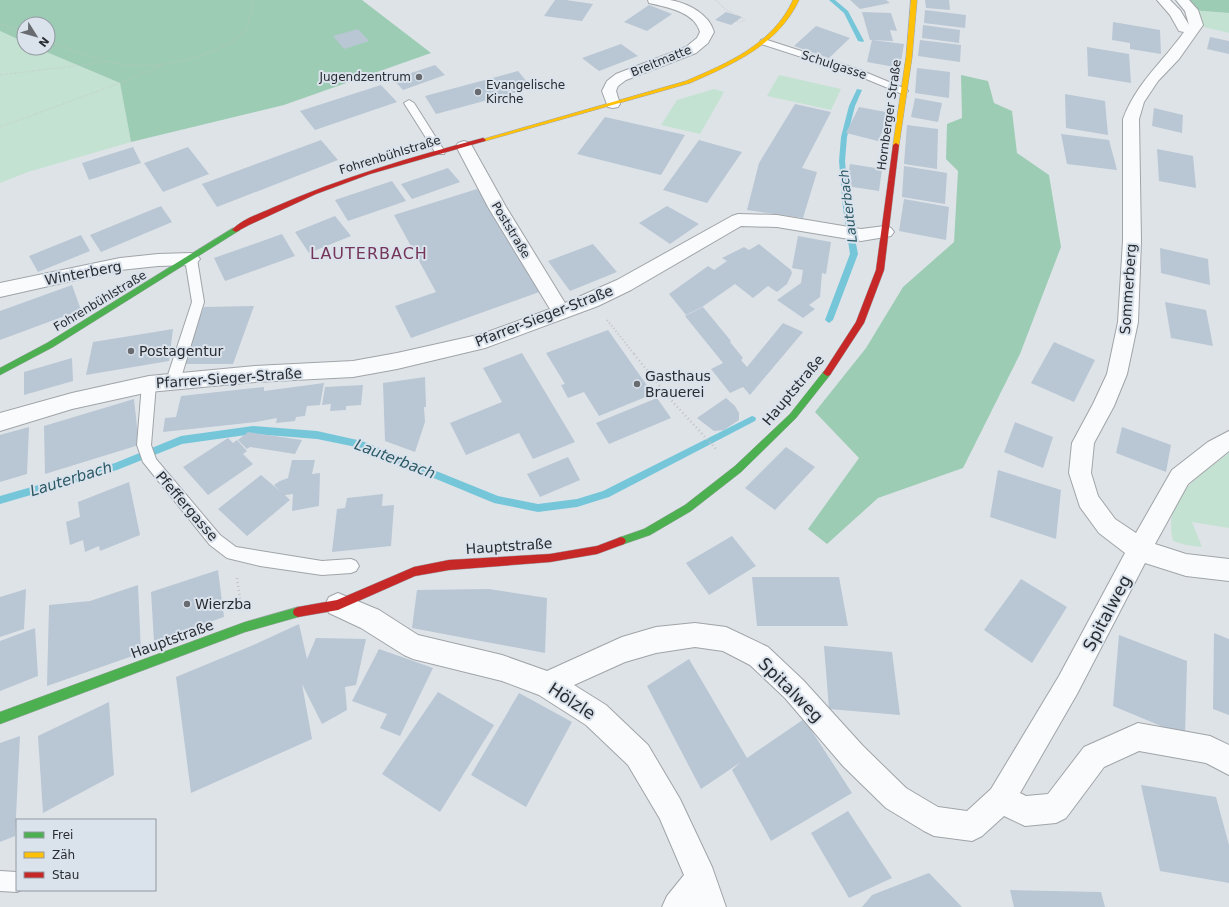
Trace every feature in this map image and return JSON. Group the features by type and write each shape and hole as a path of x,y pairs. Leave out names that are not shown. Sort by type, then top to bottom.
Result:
{"street":[{"name":"Breitmatte","path":"613,104 609,91 612,84 621,77 691,50 706,39 708,32 707,26 693,14 680,8 654,0"},
{"name":"Fohrenbühlstraße","path":"0,372 50,345 191,259 246,223 302,197 368,173 688,82 748,53 764,42 788,16 796,0"},
{"name":"Hornberger Straße","path":"885,232 903,90 909,57 914,0"},
{"path":"1164,0 1175,13 1188,35"},
{"name":"Sommerberg","path":"1182,0 1191,10 1196,25 1174,56 1154,78 1137,102 1131,119 1132,242 1128,322 1117,374 1103,406 1083,443 1080,473 1088,500 1107,526 1140,550 1186,565 1229,570"},
{"name":"Poststraße","path":"464,146 497,207 561,312"},
{"name":"Pfarrer-Sieger-Straße","path":"0,422 72,401 148,384 255,374 338,370 383,364 485,341 592,301 624,285 738,220 776,221 832,229 861,235 885,232"},
{"name":"Hauptstraße","path":"0,718 246,627 301,610 338,605 414,572 449,565 550,558 597,550 647,532 688,508 738,469 793,416 836,361 860,323 880,270 885,232"},
{"name":"Winterberg","path":"0,290 120,264 158,260 191,259"},
{"name":"Spitalweg","path":"547,684 622,650 656,640 695,635 726,639 759,656 794,689 853,756 896,798 934,821 972,826 1001,799 1068,685 1180,476 1216,448 1229,440"},
{"name":"Hölzle","path":"338,605 370,619 413,646 502,668 547,684 596,715 638,755 670,809 701,878 710,907"},
{"path":"1001,799 1025,811 1056,808 1094,757 1138,737 1210,750 1229,761"},
{"path":"678,907 701,878"}],"lane":[{"name":"Schulgasse","path":"764,42 857,72 903,90"},
{"path":"408,103 440,152"},
{"path":"173,381 198,302 191,259"},
{"name":"Pfeffergasse","path":"148,384 144,445 150,462 215,540 232,553 260,559 322,568 351,566"},
{"path":"0,881 16,882"}],"path":[{"path":"0,127 120,83 166,64 202,55 226,45 247,30 254,0"},
{"path":"0,24 16,29"},
{"path":"56,44 106,61 132,66 166,64"},
{"path":"0,75 106,61"},
{"path":"592,301 699,432 715,448"},
{"path":"232,553 246,627"}],"green space":[{"path":"0,0 362,0 431,53 284,105 131,142 120,83 56,56 56,16 16,16 16,38 0,31"},
{"path":"1182,0 1229,0 1229,13 1191,10"},
{"path":"1191,10 1229,13 1229,33 1196,25"},
{"path":"0,31 16,38 16,56 56,56 120,83 131,142 28,172 0,183"},
{"path":"779,75 841,89 831,110 767,96"},
{"path":"961,75 988,81 994,103 1012,111 1017,153 1049,175 1061,247 1020,354 963,468 878,498 827,544 808,529 859,458 815,412 866,348 903,287 954,242 958,171 946,159 947,124 962,118"},
{"path":"714,89 724,92 700,134 661,125 677,100"},
{"path":"1229,453 1229,528 1192,522 1202,547 1186,545 1173,541 1171,526 1173,512 1178,500 1195,480"}],"building":[{"path":"555,0 593,4 582,21 544,16"},
{"path":"850,0 886,0 890,3 860,9"},
{"path":"925,0 949,0 950,10 926,8"},
{"path":"649,5 672,14 647,31 624,22"},
{"path":"925,10 966,15 965,28 924,23"},
{"path":"726,12 742,17 731,25 715,20"},
{"path":"862,12 891,13 897,31 890,30 893,41 870,40"},
{"path":"1113,22 1160,30 1161,54 1130,49 1130,43 1112,40"},
{"path":"923,25 960,30 959,43 922,38"},
{"path":"816,26 850,38 829,58 794,46"},
{"path":"358,29 369,41 344,49 333,36"},
{"path":"1210,37 1229,41 1229,54 1207,49"},
{"path":"872,40 904,44 900,68 867,62"},
{"path":"920,40 961,45 960,62 918,56"},
{"path":"621,44 638,56 599,71 582,58"},
{"path":"1087,47 1129,54 1131,83 1088,76"},
{"name":"Jugendzentrum","path":"435,65 445,75 403,90 393,79"},
{"path":"917,68 950,72 949,98 915,93"},
{"name":"Evangelische Kirche","path":"518,71 532,88 436,114 425,96"},
{"path":"381,85 397,102 315,130 300,111"},
{"path":"1065,94 1105,101 1108,135 1066,128"},
{"path":"915,98 942,103 938,122 911,117"},
{"path":"795,104 831,112 802,168 817,172 803,218 747,210 759,163"},
{"path":"859,107 891,113 878,141 846,133"},
{"path":"1154,108 1183,115 1182,133 1152,126"},
{"path":"605,117 685,135 661,175 577,154"},
{"path":"907,125 938,129 937,169 904,164"},
{"path":"1061,134 1109,140 1117,170 1067,164"},
{"path":"321,140 338,160 217,207 202,184"},
{"path":"699,140 742,152 707,203 663,190"},
{"path":"133,147 141,163 89,180 82,163"},
{"path":"188,147 209,174 163,192 144,163"},
{"path":"1157,149 1193,156 1196,188 1159,181"},
{"path":"850,164 882,169 879,191 846,186"},
{"path":"904,166 947,173 945,204 902,197"},
{"path":"448,168 460,182 412,199 401,184"},
{"path":"392,181 406,201 348,221 335,200"},
{"path":"477,189 545,290 411,338 395,306 436,292 394,215"},
{"path":"904,199 949,207 946,240 899,231"},
{"path":"161,206 172,222 101,252 90,235"},
{"path":"667,206 699,224 670,244 639,223"},
{"path":"335,216 351,236 309,253 295,232"},
{"path":"282,234 295,256 225,281 214,258"},
{"path":"81,235 90,251 38,272 29,256"},
{"path":"798,236 831,242 826,274 822,273 820,297 809,305 815,309 803,318 777,300 801,283 803,270 792,268"},
{"path":"593,244 617,272 570,291 548,261"},
{"path":"759,244 791,270 792,273 787,284 777,292 768,286 753,298 735,284 702,307 686,315 669,294 708,266 714,270 727,261 722,258 744,247 749,250"},
{"path":"1160,248 1208,259 1210,285 1161,273"},
{"path":"72,285 81,310 0,340 0,311"},
{"path":"1165,302 1206,310 1213,346 1171,338"},
{"path":"254,306 233,364 180,364 204,307"},
{"path":"703,307 731,341 730,342 743,358 741,360 747,367 783,323 803,332 750,395 743,387 730,393 711,369 723,363 685,316"},
{"name":"Postagentur","path":"173,329 169,361 86,375 93,342"},
{"path":"608,330 653,394 599,416 584,392 568,398 561,385 565,384 546,353"},
{"path":"1054,342 1095,360 1074,402 1031,383"},
{"path":"522,353 575,442 533,459 519,433 466,455 450,423 502,402 483,368"},
{"path":"72,358 73,381 24,395 24,372"},
{"path":"425,377 425,422 415,452 385,441 383,383"},
{"path":"324,383 320,405 307,406 305,416 296,417 295,421 276,423 277,418 256,422 163,432 165,418 176,417 181,396 264,387 264,391"},
{"path":"363,385 361,405 346,406 346,410 330,411 331,404 322,405 325,387"},
{"path":"657,398 671,418 609,444 596,423"},
{"path":"726,398 735,406 739,413 739,420 724,430 714,431 697,418"},
{"path":"134,399 139,445 45,474 44,426"},
{"path":"1015,422 1053,437 1043,468 1004,452"},
{"path":"29,427 27,474 0,482 0,435"},
{"path":"1122,427 1171,445 1166,472 1116,453"},
{"path":"248,432 302,440 295,454 250,447 247,449 238,440"},
{"path":"228,438 233,443 237,440 247,451 243,454 253,464 208,495 183,467"},
{"path":"786,447 815,467 775,510 745,488"},
{"path":"568,457 580,480 540,497 527,474"},
{"path":"292,460 315,460 312,474 320,473 319,506 292,511 293,494 285,495 290,500 247,536 218,509 261,475 281,492 274,485 288,478"},
{"path":"998,470 1061,490 1056,539 990,517"},
{"path":"129,482 140,535 100,551 99,546 85,552 83,540 70,545 66,522 80,517 78,502"},
{"path":"383,494 382,506 394,505 391,546 332,552 337,509 345,508 347,498"},
{"path":"732,536 756,566 709,595 686,563"},
{"name":"Wierzba","path":"218,570 224,617 154,641 151,592"},
{"path":"752,577 839,577 848,626 757,626"},
{"path":"1021,579 1067,607 1032,663 984,630"},
{"path":"138,585 141,653 47,686 49,605 90,601"},
{"path":"26,589 24,629 0,637 0,597"},
{"path":"489,589 547,598 545,653 412,628 417,590"},
{"path":"299,624 307,659 316,638 366,639 356,685 345,687 347,710 322,724 302,684 312,739 191,793 176,677 251,646"},
{"path":"35,628 38,676 0,691 0,641"},
{"path":"1214,633 1229,639 1229,715 1213,709"},
{"path":"1119,635 1187,661 1185,736 1113,706"},
{"path":"824,646 892,652 900,715 829,709"},
{"path":"379,649 433,668 400,736 380,728 387,714 352,701"},
{"path":"689,659 747,758 804,719 852,793 771,841 732,770 741,762 701,789 647,686"},
{"path":"438,692 494,725 440,812 382,774"},
{"path":"519,693 572,722 526,807 471,775"},
{"path":"109,702 114,775 43,813 38,736"},
{"path":"20,736 15,836 0,842 0,743"},
{"path":"1141,785 1216,797 1229,845 1229,883 1160,871"},
{"path":"848,811 892,878 849,898 811,833"},
{"path":"929,873 962,907 862,907 872,895"},
{"path":"1010,890 1101,892 1105,907 1014,907"}],"waterway":[{"name":"Lauterbach","path":"832,0 846,12 861,41"},
{"name":"Lauterbach","path":"829,320 854,254 846,208 842,161 844,137 852,106 859,90"},
{"name":"Lauterbach","path":"0,500 117,466 181,440 253,430 317,435 362,445 497,500 538,508 577,503 606,494 752,419"}],"traffic: fast":[{"path":"0,372 50,345 236,230"},
{"path":"621,541 647,532 688,508 738,469 793,416 827,373"},
{"path":"0,718 245,627 298,612"}],"traffic: slow":[{"path":"483,140 688,82 702,76 734,60 766,40 779,28 789,14 796,0"},
{"path":"896,145 909,57 914,0"}],"traffic: jam":[{"path":"236,230 246,223 314,192 368,173 483,140"},
{"path":"827,373 860,323 880,270 896,145"},
{"path":"298,612 338,605 414,572 449,565 550,558 597,550 621,541"}],"place":[{"name":"Jugendzentrum","path":"419,77"},
{"name":"Evangelische Kirche","path":"478,92"},
{"name":"Postagentur","path":"131,351"},
{"name":"Gasthaus Brauerei","path":"637,384"},
{"name":"Wierzba","path":"187,604"}],"district":[{"name":"LAUTERBACH","path":"369,253"}]}
